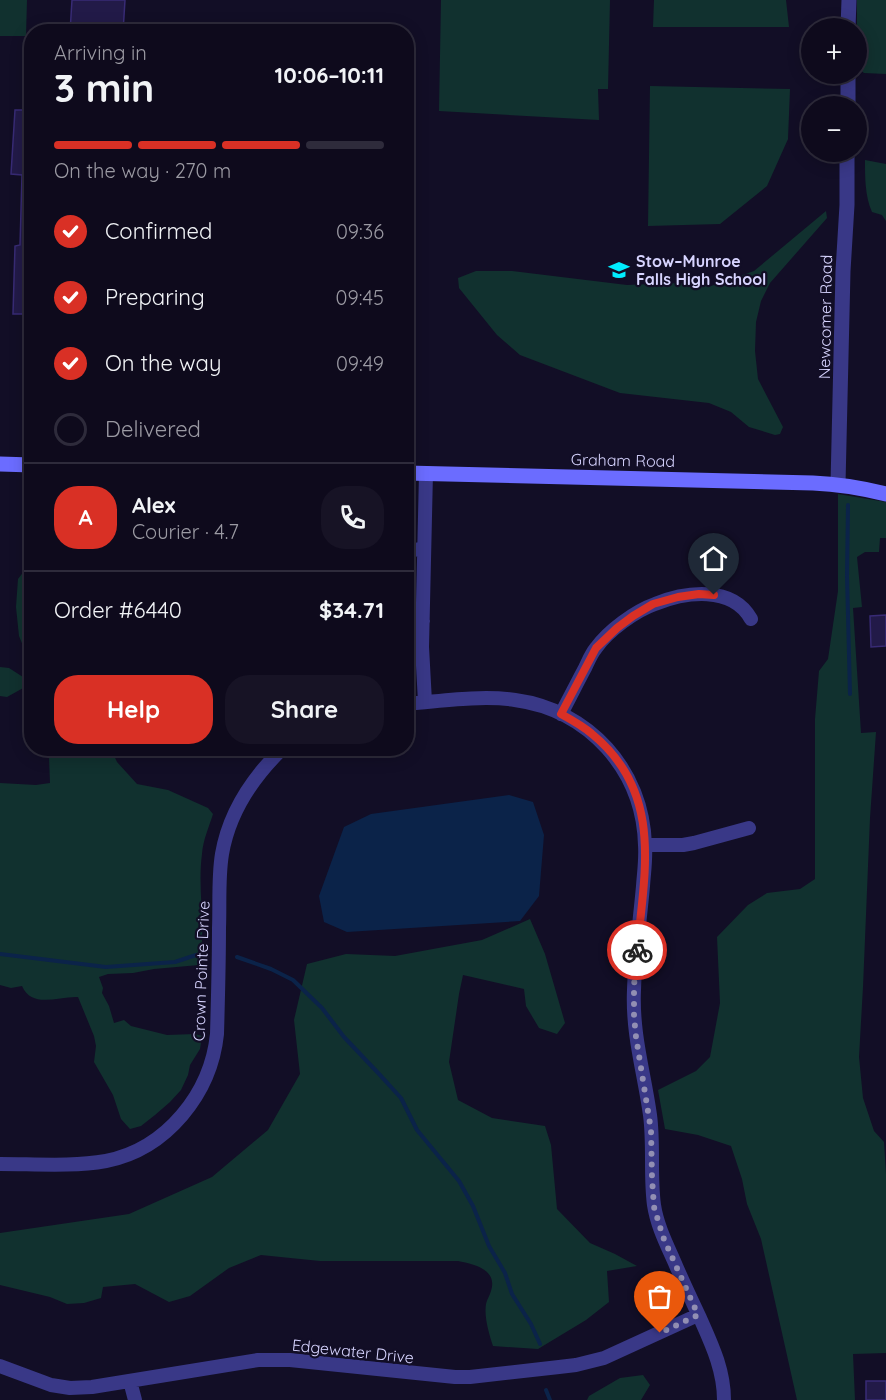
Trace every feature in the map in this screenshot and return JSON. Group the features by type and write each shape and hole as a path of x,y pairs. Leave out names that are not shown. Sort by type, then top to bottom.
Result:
{"main road":[{"path":"0,464 24,465"},
{"name":"Graham Road","path":"414,473 838,484 886,494"}],"street":[{"path":"848,18 849,0"},
{"name":"Newcomer Road","path":"838,484 848,162"},
{"path":"425,702 422,656 426,473"},
{"path":"414,549 424,550"},
{"path":"561,714 596,648 617,628 653,604 678,597 699,594 714,595 734,601 751,619"},
{"path":"414,621 423,621"},
{"path":"414,703 502,698 529,702 561,714 601,742 624,770 637,797 642,816 645,869 634,986 634,1016 637,1049 651,1130 654,1207 663,1237 716,1355 724,1384 724,1400"},
{"name":"Crown Pointe Drive","path":"0,1164 94,1163 122,1156 159,1136 178,1120 195,1099 209,1073 216,1048 222,854 231,823 245,793 276,756"},
{"path":"645,845 683,845 748,828"},
{"name":"Edgewater Drive","path":"0,1366 51,1384 70,1388 92,1387 258,1360 290,1360 440,1377 470,1377 576,1365 604,1358 698,1315"},
{"path":"130,1381 135,1400"}],"green space":[{"path":"0,0 27,0 24,36 0,36"},
{"path":"441,0 610,0 608,89 598,89 599,120 439,111"},
{"path":"654,0 786,0 789,27 653,27"},
{"path":"857,0 886,0 886,74 867,73 867,18 857,18"},
{"path":"650,86 790,89 788,139 767,186 720,224 648,226"},
{"path":"865,162 886,164 886,221 882,215 872,212 866,187"},
{"path":"826,211 827,218 770,283 761,301 756,322 755,351 758,379 783,427 780,434 775,435 749,427 731,412 709,403 620,393 520,355 497,335 459,288 458,278 476,271 512,271 627,285 679,283 711,286 754,271"},
{"path":"838,494 886,502 886,538 880,538 879,552 865,552 857,557 862,607 853,608 861,733 876,732 859,1057 863,1098 874,1131 884,1142 886,1353 853,1354 855,1400 797,1400 761,1239 747,1204 742,1179 731,1146 698,1135 665,1129 658,1090 696,1071 710,1057 720,1003 717,937 748,905 767,893 800,889 815,879 815,719 819,671 828,659 838,591"},
{"path":"24,571 24,648 19,636 16,607 18,579"},
{"path":"0,667 9,668 23,677 24,688 7,697 0,696"},
{"path":"114,756 137,784 168,790 208,808 213,814 202,854 202,937 199,965 108,974 99,977 103,988 102,993 114,1023 124,1020 131,1026 167,1035 202,1036 200,1049 190,1065 181,1090 141,1126 130,1129 121,1119 113,1095 94,1062 96,1046 94,1036 78,997 39,999 26,993 22,986 11,988 0,985 0,783 36,785 50,783 49,757"},
{"path":"530,919 545,954 565,1023 557,1034 539,1028 526,1006 524,989 463,975 449,1062 458,1100 492,1118 545,1126 551,1145 557,1209 590,1243 637,1266 607,1271 609,1302 586,1320 538,1349 493,1346 486,1315 486,1304 492,1284 491,1277 483,1269 458,1261 320,1261 261,1255 229,1268 190,1296 169,1302 135,1284 103,1287 101,1298 84,1303 67,1304 50,1297 0,1285 0,1233 129,1214 212,1177 268,1130 300,1074 294,1020 307,964 346,954 395,956 482,940"},
{"path":"643,1375 650,1385 641,1400 587,1400 589,1396 620,1378"}],"water":[{"path":"509,795 533,802 544,835 539,896 520,921 347,932 324,922 319,896 344,827 371,814"}],"building":[{"path":"72,0 125,0 124,24 70,24"},
{"path":"15,110 24,110 24,314 13,314 15,246 20,245 22,175 11,174"},
{"path":"886,615 886,646 871,647 870,616"},
{"path":"866,1381 886,1381 886,1400 866,1400"}],"waterway":[{"path":"848,505 850,694"},
{"path":"0,954 106,967 175,962 196,955"},
{"path":"237,957 271,969 293,980 322,1008 344,1037 401,1098 417,1130 459,1181 473,1206 489,1246 505,1273 512,1294 531,1324 540,1344"},
{"path":"546,1390 550,1400"}],"way so far":[{"path":"637,950 634,1016 651,1130 654,1207 663,1237 698,1315 660,1333"}],"place":[{"name":"Stow–Munroe Falls High School","path":"619,270"}],"route":[{"path":"637,950 645,858 644,831 637,797 624,770 609,750 591,733 561,714 596,648 617,628 653,604 678,597 699,594 714,595"}]}
